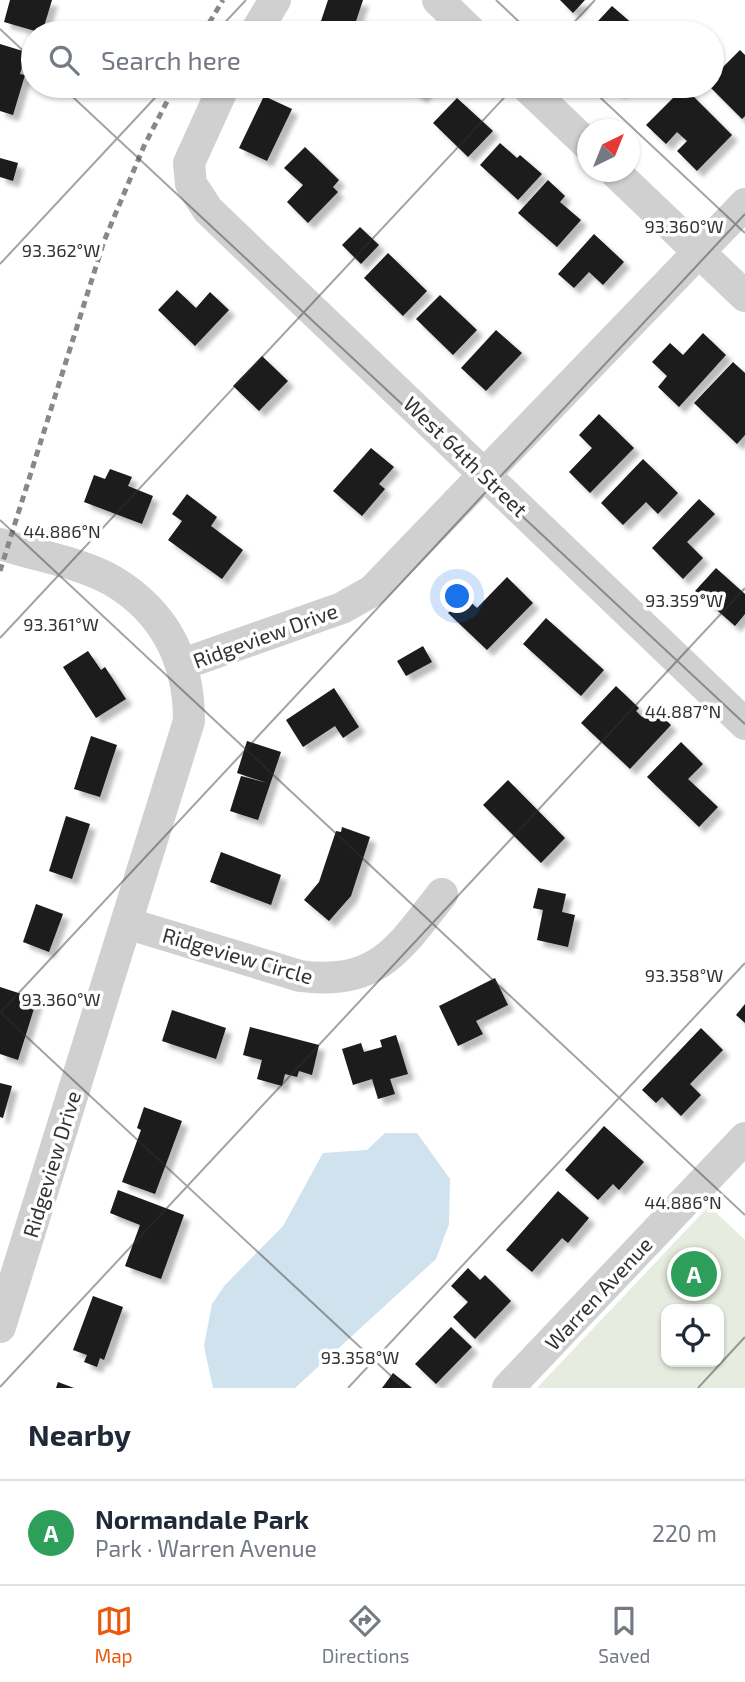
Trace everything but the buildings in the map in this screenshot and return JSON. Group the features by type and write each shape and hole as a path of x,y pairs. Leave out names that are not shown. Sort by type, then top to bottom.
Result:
{"street":[{"path":"262,21 275,0"},
{"path":"438,0 460,21"},
{"name":"West 64th Street","path":"219,98 189,163 191,184 208,211 745,724"},
{"path":"538,98 577,135"},
{"path":"626,182 745,296"},
{"name":"Ridgeview Drive","path":"0,1327 190,721 189,692 183,664 342,608 372,591 745,204"},
{"path":"0,544 112,580 140,602 163,626 183,664"},
{"name":"Ridgeview Circle","path":"126,923 300,975 326,979 351,977 396,951 442,894"},
{"name":"Warren Avenue","path":"508,1388 745,1138"}],"shaded area":[{"path":"709,1206 745,1240 745,1388 537,1388"}],"water":[{"path":"385,1133 417,1133 450,1179 449,1224 436,1259 295,1388 213,1388 204,1346 212,1304 225,1285 283,1226 323,1153 367,1150"}],"railway":[{"path":"210,21 223,0"},
{"path":"0,571 104,241 144,146 169,98"}],"place":[{"name":"Normandale Park","path":"694,1274"}]}
